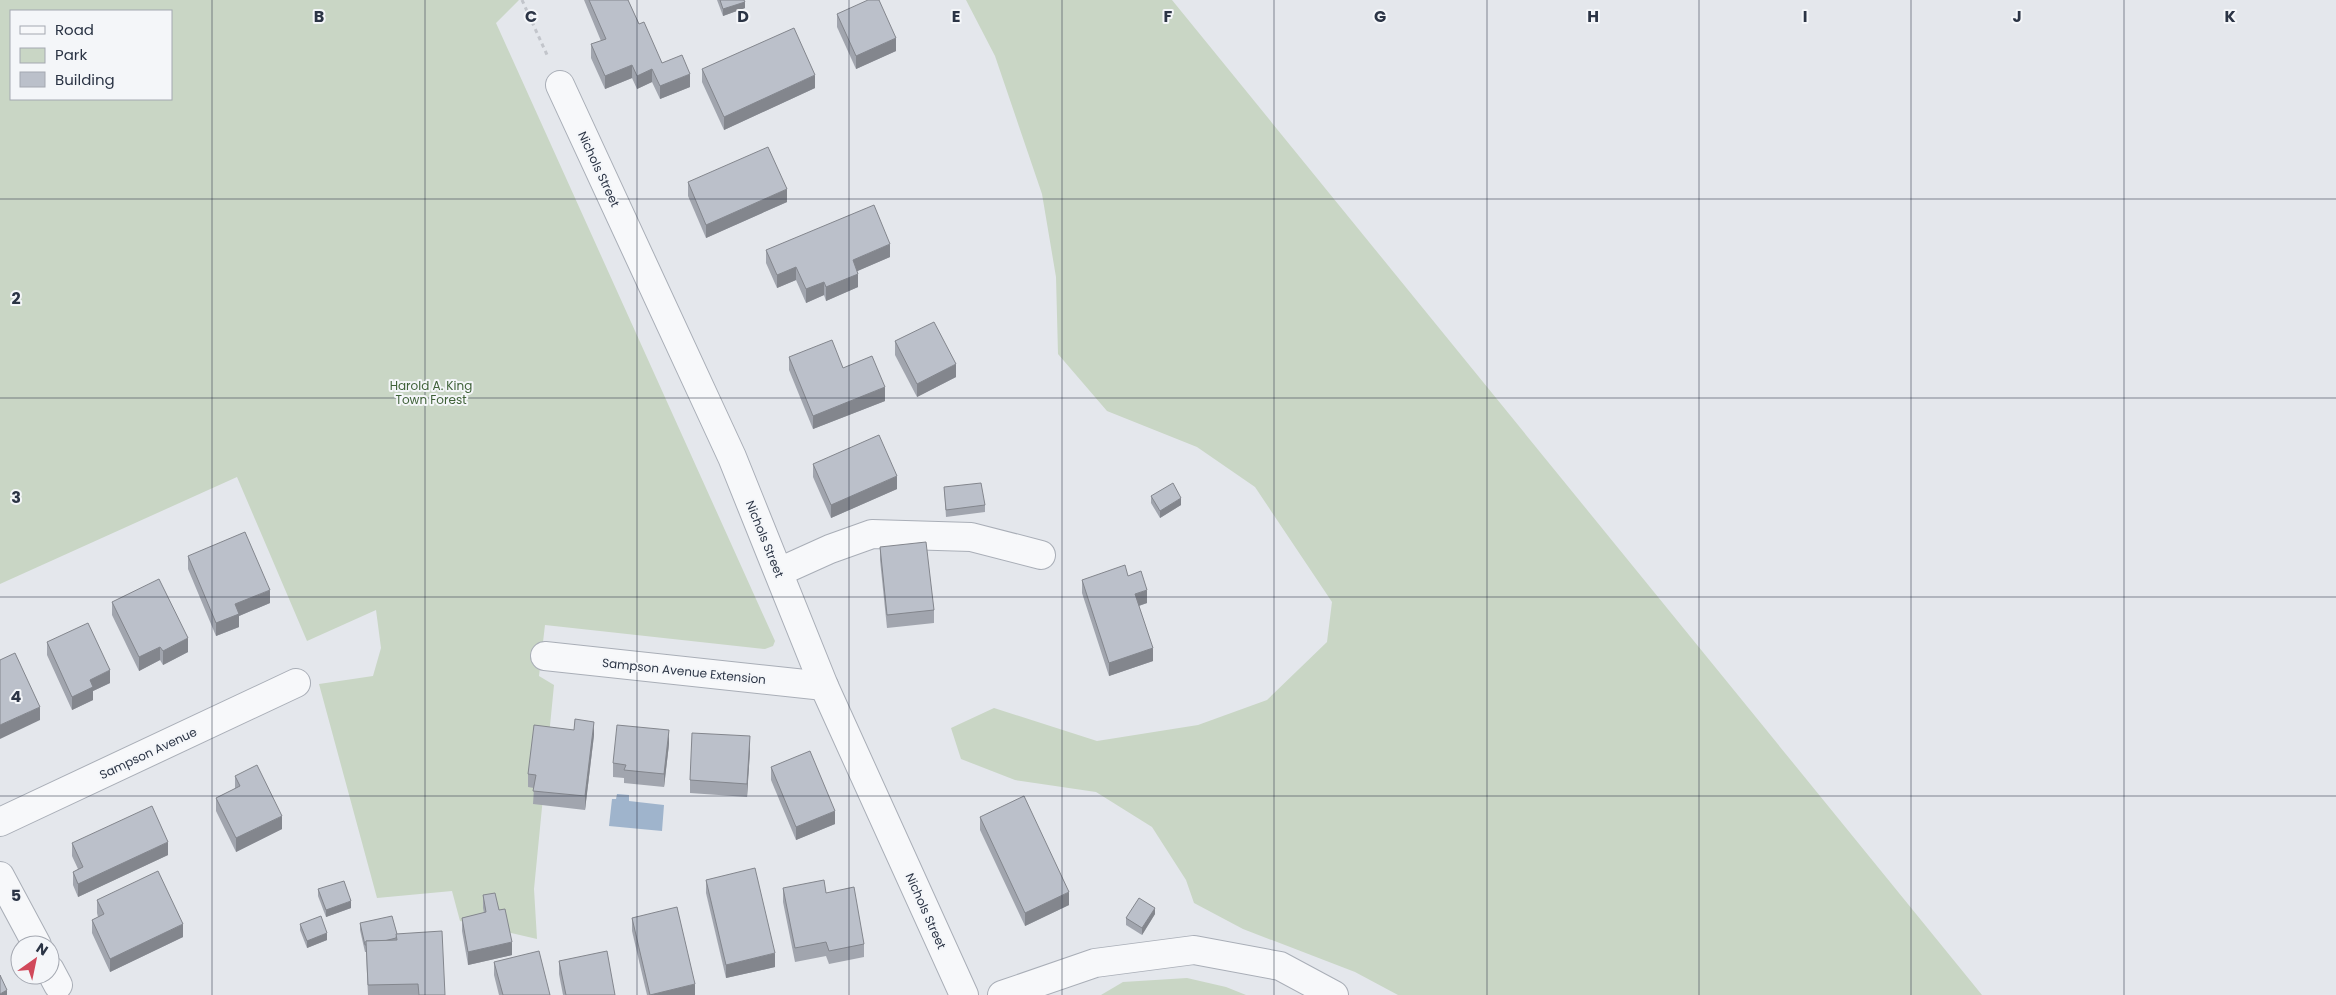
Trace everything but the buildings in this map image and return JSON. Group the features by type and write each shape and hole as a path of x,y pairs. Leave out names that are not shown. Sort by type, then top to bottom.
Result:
{"street":[{"name":"Nichols Street","path":"560,85 732,457 824,686 964,995"},
{"path":"779,572 830,549 872,534 971,537 1041,555"},
{"name":"Sampson Avenue Extension","path":"545,656 824,686"},
{"name":"Sampson Avenue","path":"0,822 296,683"},
{"path":"0,876 32,935"},
{"path":"1002,995 1095,963 1194,950 1280,966 1334,995"}],"path":[{"path":"522,0 560,85"}],"green space":[{"name":"Harold A. King Town Forest","path":"0,0 519,0 496,23 775,641 773,646 765,649 545,625 539,676 554,685 534,889 537,939 460,921 452,891 377,898 319,684 373,676 381,648 376,610 307,641 237,477 0,584"},
{"path":"966,0 1172,0 1982,995 1398,995 1355,972 1243,929 1194,903 1186,880 1152,827 1096,792 1015,780 961,759 951,728 994,708 1097,741 1198,725 1267,700 1327,642 1332,602 1255,487 1197,447 1107,411 1058,354 1056,277 1042,194 995,56"},
{"path":"1187,978 1226,987 1246,995 1101,995 1123,982"}],"water":[{"path":"617,794 629,795 629,801 664,805 662,831 609,826 612,799 616,799"}]}
